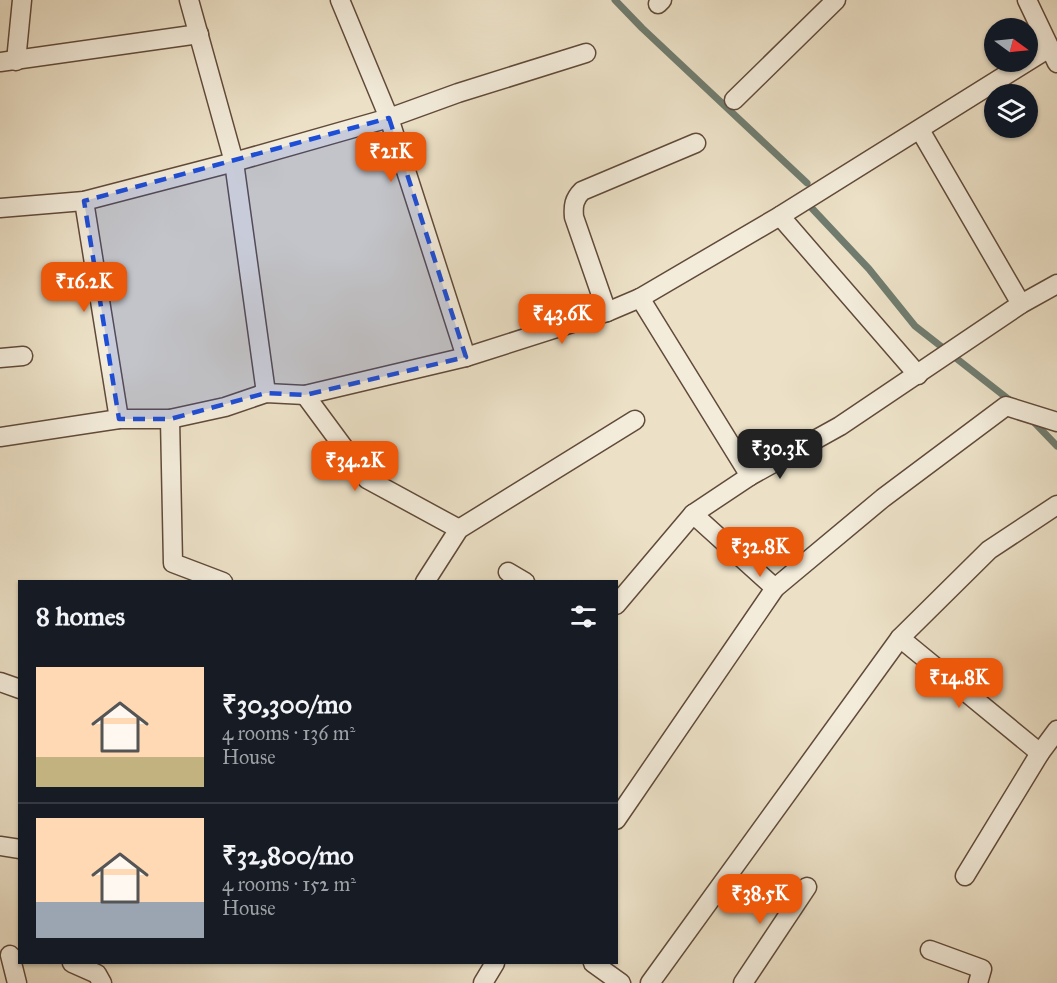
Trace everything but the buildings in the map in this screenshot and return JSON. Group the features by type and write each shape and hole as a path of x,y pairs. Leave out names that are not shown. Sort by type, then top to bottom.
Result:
{"street":[{"path":"22,0 8,61 199,34"},
{"path":"189,0 234,162 266,393"},
{"path":"340,0 389,118 466,357"},
{"path":"734,100 836,0"},
{"path":"0,437 119,419 170,419 225,407 266,393 304,395 466,357 607,312 640,298 920,130 1053,56 1027,0"},
{"path":"0,208 84,201 234,162 389,118 458,93 586,53"},
{"path":"920,130 1021,304"},
{"path":"607,312 574,216 573,208 576,197 582,191 696,142"},
{"path":"84,201 119,419"},
{"path":"780,216 918,375"},
{"path":"618,603 693,514 750,476 840,426 1021,304 1057,284"},
{"path":"640,298 750,476"},
{"path":"0,358 23,356"},
{"path":"304,395 367,478 459,529"},
{"path":"618,817 775,588 883,498 1006,406 1057,422"},
{"path":"170,419 173,563 218,580"},
{"path":"426,580 459,529 634,420"},
{"path":"650,983 900,638 989,550 1057,505"},
{"path":"693,514 775,588"},
{"path":"508,572 522,580"},
{"path":"900,638 1040,753"},
{"path":"0,682 18,688"},
{"path":"965,876 1040,753 1057,730"},
{"path":"0,846 18,849"},
{"path":"743,983 807,887"},
{"path":"930,950 982,969 978,983"},
{"path":"10,955 16,983"},
{"path":"74,964 97,974 102,983"},
{"path":"483,983 494,964"},
{"path":"594,964 621,983"}],"highlighted area":[{"path":"389,118 466,357 305,395 266,393 170,419 119,419 84,201"}],"waterway":[{"path":"615,0 807,183"},
{"path":"806,202 869,269 915,326 1012,402"},
{"path":"1032,420 1057,446"}]}
